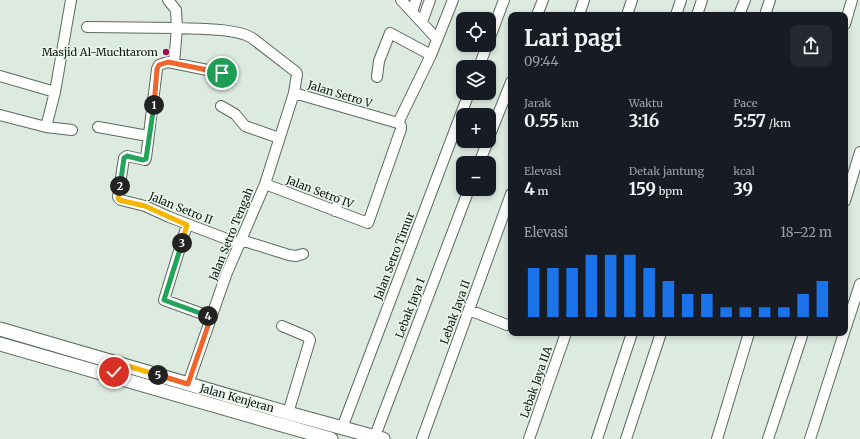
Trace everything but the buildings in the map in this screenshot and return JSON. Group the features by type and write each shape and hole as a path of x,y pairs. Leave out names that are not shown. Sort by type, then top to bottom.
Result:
{"main road":[{"name":"Jalan Kenjeran","path":"0,329 112,369 133,382 331,439"},
{"name":"Jalan Kenjeran","path":"0,344 112,369 136,369 379,438"},
{"path":"133,382 132,376 136,369"}],"street":[{"path":"46,127 55,92 71,0"},
{"path":"168,0 176,10 177,28 174,63 222,73"},
{"path":"401,0 437,39"},
{"path":"412,12 416,0"},
{"path":"422,22 430,0"},
{"path":"398,123 431,55 453,0"},
{"path":"496,21 504,0"},
{"path":"538,12 543,0"},
{"path":"580,12 584,0"},
{"path":"628,12 632,0"},
{"path":"677,12 681,0"},
{"path":"698,12 702,0"},
{"path":"740,12 744,0"},
{"path":"766,12 770,0"},
{"path":"848,14 852,0"},
{"name":"Jalan Setro V","path":"87,27 177,28 226,31 250,36 296,72 297,78 294,93 398,123"},
{"path":"377,77 379,61 390,33 431,55"},
{"name":"Jalan Setro II","path":"174,63 166,62 159,65 157,69 146,159 143,160 127,156 124,158 118,198 145,206 187,225 241,242 293,256 303,254"},
{"path":"0,76 55,92"},
{"path":"496,120 508,90"},
{"name":"Jalan Setro Tengah","path":"188,384 226,275 265,184 294,93"},
{"name":"Jalan Setro Timur","path":"342,428 466,100"},
{"path":"221,106 236,114 245,126 279,138"},
{"path":"0,115 46,127 72,130"},
{"name":"Jalan Setro IV","path":"265,184 368,223 402,128 401,124 398,123"},
{"path":"98,127 148,136"},
{"path":"848,191 860,152"},
{"name":"Lebak Jaya I","path":"379,438 466,196"},
{"path":"335,211 339,200"},
{"name":"Lebak Jaya II","path":"422,439 508,202"},
{"path":"187,225 164,300 211,317"},
{"path":"848,321 860,284"},
{"path":"469,310 508,324"},
{"path":"282,326 308,337 310,340 288,413"},
{"name":"Lebak Jaya IIA","path":"529,439 565,336"},
{"path":"597,439 631,336"},
{"path":"626,439 660,336"},
{"path":"717,439 748,336"},
{"path":"768,439 801,336"},
{"path":"810,439 843,336"}],"place":[{"name":"Masjid Al-Muchtarom","path":"166,52"}],"route":[{"path":"114,372 114,362 188,384 211,317 164,300 187,225 145,206 118,198 124,158 127,156 146,159 157,69 159,65 168,62 222,73"}]}
